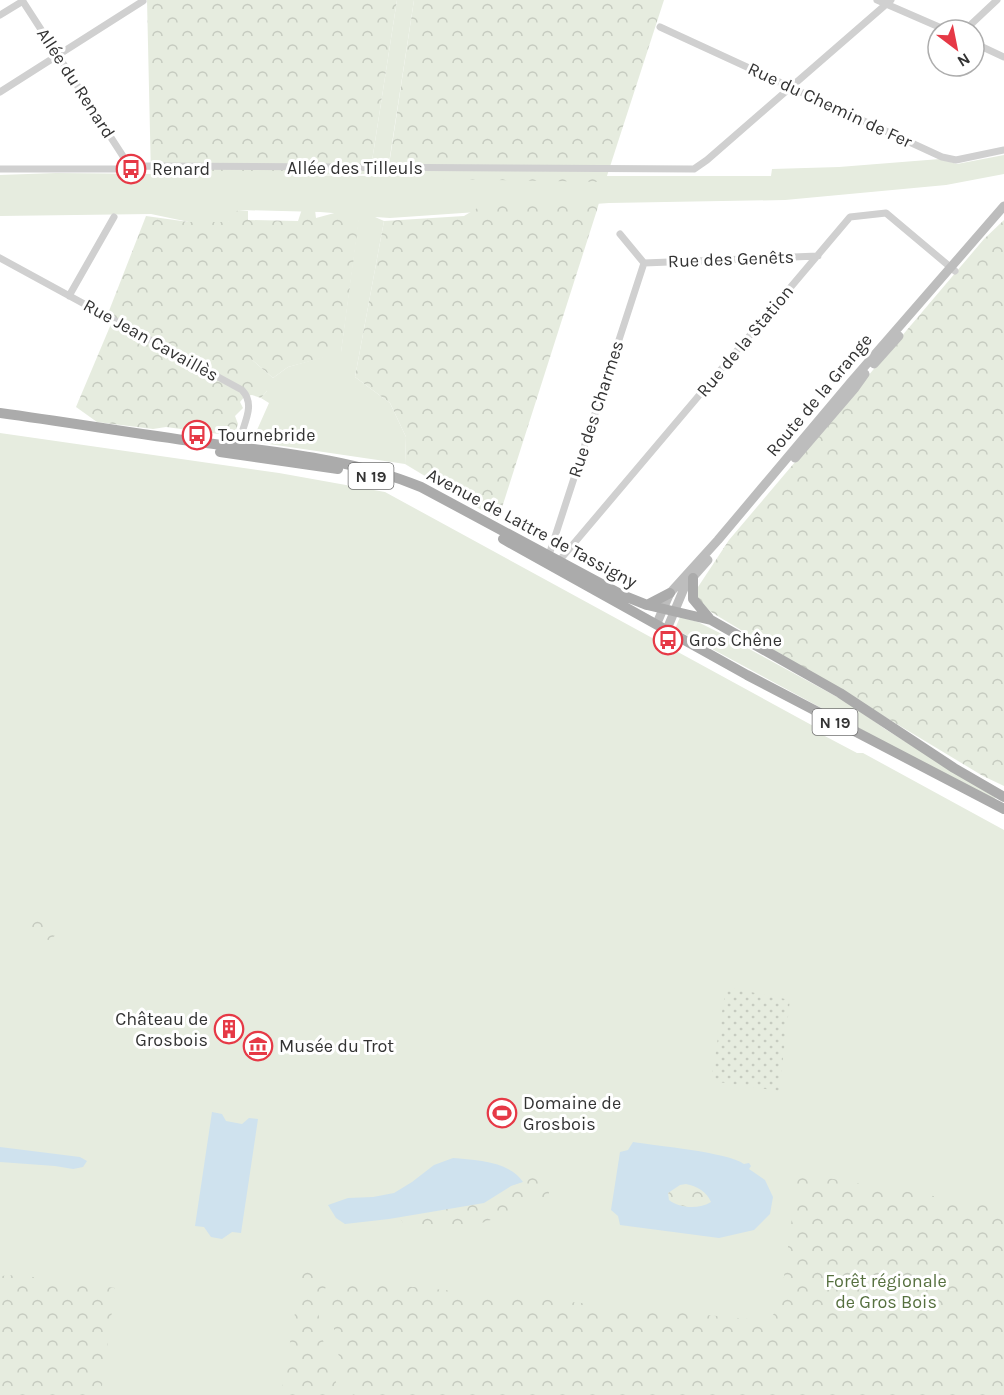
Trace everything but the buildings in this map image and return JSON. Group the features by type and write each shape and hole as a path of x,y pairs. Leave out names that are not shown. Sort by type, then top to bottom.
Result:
{"main road":[{"name":"Route de la Grange","path":"662,626 663,608 670,593 690,576 757,500 1004,206"},
{"name":"Route de la Grange","path":"953,269 1004,216"},
{"name":"Avenue de Lattre de Tassigny","path":"0,413 238,450 327,460 399,478 622,595 646,605 711,620 840,693 954,768 1004,797"},
{"name":"N 19","path":"0,420 238,450 340,469 407,488 662,626 747,675 1004,809"},
{"name":"Route de la Grange","path":"662,626 674,610 690,576"},
{"path":"690,576 693,599 711,620"},
{"path":"646,605 670,593"}],"street":[{"path":"0,15 22,0"},
{"name":"Allée du Renard","path":"22,0 130,166"},
{"path":"877,0 888,2 926,20"},
{"path":"978,18 998,0"},
{"path":"0,92 143,1"},
{"path":"790,86 888,2"},
{"name":"Rue du Chemin de Fer","path":"660,27 948,159 956,160 1004,150"},
{"path":"986,49 1004,57"},
{"name":"Allée des Tilleuls","path":"0,169 121,169 130,166 692,169 707,160 790,86"},
{"name":"Rue de la Station","path":"554,558 850,217 886,213 953,269"},
{"path":"69,296 114,218"},
{"path":"620,234 644,263"},
{"name":"Rue des Genêts","path":"644,263 818,256"},
{"name":"Rue Jean Cavaillès","path":"0,258 242,390 248,397 250,406 242,426 238,450"},
{"name":"Rue des Charmes","path":"554,558 644,263"}],"green space":[{"path":"147,0 397,0 370,174 151,177"},
{"path":"397,0 414,0 387,176 771,176 772,169 839,167 940,159 957,164 1004,155 1004,174 946,185 785,200 609,203 390,218 375,217 384,221 355,377 390,403 406,437 405,464 262,443 253,439 269,403 261,398 267,391 251,380 250,358 273,378 288,367 341,352 359,215 239,210 228,222 189,222 151,214 0,216 0,175 56,173 375,176 370,174"},
{"path":"414,0 664,0 605,182 387,178"},
{"path":"600,199 498,520 405,464 406,437 390,403 355,377 384,221 464,216 484,204"},
{"path":"310,206 315,210 316,218 338,212 360,212 341,353 288,367 273,378 251,359 254,372 252,379 257,376 265,381 267,391 261,398 252,395 245,396 240,402 243,408 235,416 238,424 234,436 166,427 153,429 97,422 76,407 111,324 107,316 146,216 189,222 228,222 230,215 239,210 248,211 248,220 298,221 302,209"},
{"path":"1004,220 1004,786 983,776 711,612 698,600 696,590 729,540 984,239"},
{"name":"Domaine de Grosbois","path":"0,433 279,473 385,492 817,728 821,734 857,753 863,753 1004,830 1004,1395 0,1395"},
{"path":"680,617 698,622 718,632 850,704 885,729 996,798 992,800 675,629"},
{"path":"36,914 52,917 58,926 56,935 49,940 29,937 29,929 36,920 34,917"},
{"path":"726,987 790,1000 779,1091 711,1081"},
{"path":"517,1173 543,1178 549,1194 497,1218 461,1228 429,1230 405,1226 400,1218 432,1213 500,1192 522,1182"},
{"name":"Forêt régionale de Gros Bois","path":"798,1173 1004,1208 1004,1395 353,1395 335,1345 332,1300 351,1281 768,1321 780,1306"},
{"path":"680,1185 699,1188 712,1202 690,1207 674,1203 669,1200 668,1193"},
{"path":"303,1266 331,1272 318,1309 321,1334 340,1395 281,1395"},
{"path":"18,1275 115,1288 101,1395 0,1395 0,1276"}],"water":[{"path":"212,1112 222,1114 226,1121 242,1124 249,1118 258,1119 241,1233 232,1232 222,1239 211,1237 204,1227 195,1226"},
{"path":"633,1142 708,1153 744,1164 749,1163 751,1166 749,1169 765,1180 773,1197 770,1214 754,1230 719,1238 620,1225 618,1216 611,1210 620,1152 628,1150","holes":["686,1184 704,1192 711,1202 690,1207 669,1200 668,1193"]},
{"path":"0,1147 80,1157 87,1161 83,1167 73,1169 0,1162"},
{"path":"453,1158 482,1161 501,1166 517,1175 523,1182 511,1186 484,1203 389,1219 345,1224 336,1218 328,1205 348,1198 394,1193 434,1165"}],"place":[{"name":"Renard","path":"131,169"},
{"name":"Tournebride","path":"197,435"},
{"name":"Gros Chêne","path":"668,640"},
{"name":"Château de Grosbois","path":"229,1029"},
{"name":"Musée du Trot","path":"258,1046"},
{"name":"Domaine de Grosbois","path":"502,1113"}]}
